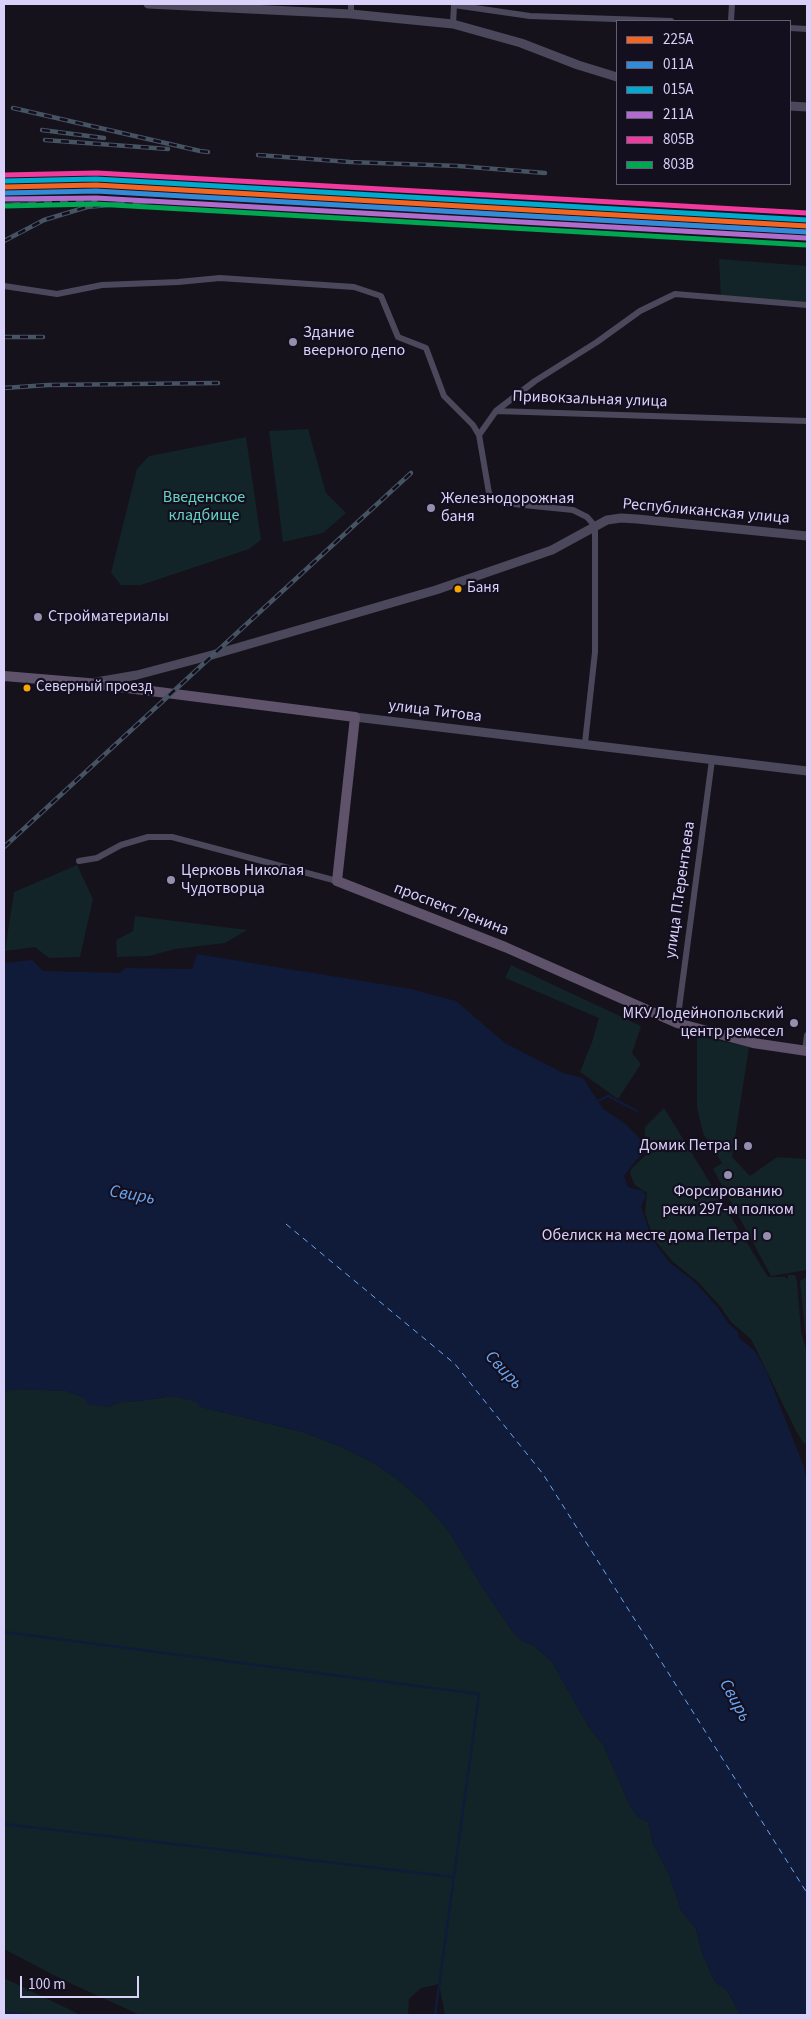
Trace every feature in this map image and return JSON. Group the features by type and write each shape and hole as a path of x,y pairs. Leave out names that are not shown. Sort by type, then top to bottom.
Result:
{"main road":[{"name":"улица Титова","path":"4,676 88,684 355,717"},
{"path":"337,881 355,717"},
{"name":"проспект Ленина","path":"337,881 488,940 678,1023 753,1043 806,1051"}],"street":[{"path":"148,4 351,14 453,24 522,43 578,65 616,77"},
{"path":"350,4 351,14"},
{"path":"453,24 454,4 530,16 643,20"},
{"path":"731,20 732,4"},
{"path":"791,28 807,29"},
{"path":"791,106 807,107"},
{"path":"4,286 57,294 102,285 178,282 220,278 354,287 382,296 398,337 426,348 444,396 473,425 479,435 489,492 495,500 504,503 574,510 587,517 594,526 595,652 585,743"},
{"name":"Привокзальная улица","path":"496,411 535,381 597,342 640,311 676,294 807,306"},
{"path":"479,435 496,411"},
{"name":"Привокзальная улица","path":"496,411 807,421"},
{"name":"Республиканская улица","path":"88,684 137,675 212,655 436,590 552,550 607,520 621,518 807,536"},
{"name":"улица Титова","path":"355,717 585,743 807,772"},
{"name":"улица П.Терентьева","path":"678,1023 712,760"},
{"name":"проспект Ленина","path":"79,861 97,858 121,844 148,837 172,837 337,881"},
{"path":"806,1051 807,1034"}],"green space":[{"path":"719,259 807,266 807,305 721,298"},
{"path":"308,429 326,493 346,513 323,533 283,542 269,431"},
{"name":"Введенское кладбище","path":"246,437 261,540 249,549 141,585 121,585 111,573 137,469 149,456"},
{"path":"77,865 93,899 80,957 49,958 35,947 5,951 14,892"},
{"path":"135,916 247,930 225,943 175,949 149,956 117,957 116,940 133,931"},
{"path":"511,965 641,1026 632,1053 641,1064 618,1099 580,1072 599,1018 505,978"},
{"path":"697,1036 749,1047 732,1157 750,1176 777,1157 807,1159 807,1270 771,1276 713,1169 722,1163 703,1133 697,1107"},
{"path":"664,1108 768,1277 785,1277 788,1279 788,1275 795,1275 801,1332 807,1352 807,1443 804,1444 795,1429 751,1339 731,1322 720,1306 698,1282 672,1261 653,1238 645,1213 647,1193 635,1185 630,1174 631,1169 647,1154 649,1147 645,1136 645,1127"},
{"path":"807,1277 807,1340 800,1281"},
{"path":"18,1389 67,1391 107,1407 125,1401 132,1402 172,1396 195,1401 201,1407 303,1432 370,1461 396,1478 424,1503 448,1530 484,1590 513,1632 522,1641 533,1645 552,1662 590,1729 603,1744 630,1806 638,1817 648,1822 653,1844 669,1874 681,1910 696,1929 702,1953 715,1982 727,1990 740,2015 445,2015 439,1984 421,1988 409,1999 408,2015 140,2015 63,1980 4,1949 4,1391"},
{"path":"4,1978 81,2015 4,2015"}],"water":[{"name":"Свирь","path":"197,954 411,989 456,1001 505,1043 563,1073 583,1078 603,1109 624,1123 644,1143 645,1153 637,1159 624,1176 628,1187 643,1191 646,1196 641,1206 651,1237 669,1262 695,1282 718,1308 729,1324 738,1332 739,1338 754,1350 766,1370 804,1467 807,1484 807,2015 740,2015 727,1990 715,1982 702,1953 696,1929 681,1910 669,1874 653,1844 648,1822 638,1817 630,1806 603,1744 590,1729 552,1662 533,1645 522,1641 513,1632 484,1590 448,1530 424,1503 396,1478 370,1461 303,1432 201,1407 195,1401 172,1396 132,1402 125,1401 107,1407 88,1404 84,1398 67,1391 18,1389 4,1391 4,963 32,960 43,971 120,973 126,968 192,969"}],"waterway":[{"path":"598,1101 608,1096 637,1111"},
{"path":"4,1632 479,1694 435,2015"},
{"path":"4,1824 454,1877"},
{"path":"4,2012 29,2015"}],"ferry route":[{"path":"286,1224 455,1364 543,1474 807,1893"}],"railway":[{"path":"13,108 208,152"},
{"path":"42,130 104,138"},
{"path":"45,140 168,149"},
{"path":"258,155 350,162 458,166 545,173"},
{"path":"4,205 95,200"},
{"path":"4,241 44,220 87,207 152,201"},
{"path":"423,210 807,232"},
{"path":"4,337 43,337"},
{"path":"4,388 48,385 218,383"},
{"path":"4,847 411,473"}],"transit line":[{"name":"805В","path":"4,175 97,173 807,213"},
{"name":"015А","path":"4,181 96,179 807,220"},
{"name":"225А","path":"4,187 96,185 807,226"},
{"name":"011А","path":"4,193 96,191 807,232"},
{"name":"211А","path":"4,199 96,198 806,238"},
{"name":"803В","path":"4,206 96,204 806,245"}],"place":[{"name":"Здание веерного депо","path":"293,342"},
{"name":"Железнодорожная баня","path":"431,508"},
{"name":"Баня","path":"458,589"},
{"name":"Стройматериалы","path":"38,617"},
{"name":"Северный проезд","path":"27,688"},
{"name":"Церковь Николая Чудотворца","path":"171,880"},
{"name":"МКУ Лодейнопольский центр ремесел","path":"794,1023"},
{"name":"Домик Петра I","path":"748,1146"},
{"name":"Форсированию реки 297-м полком","path":"728,1175"},
{"name":"Обелиск на месте дома Петра I","path":"767,1236"}]}
